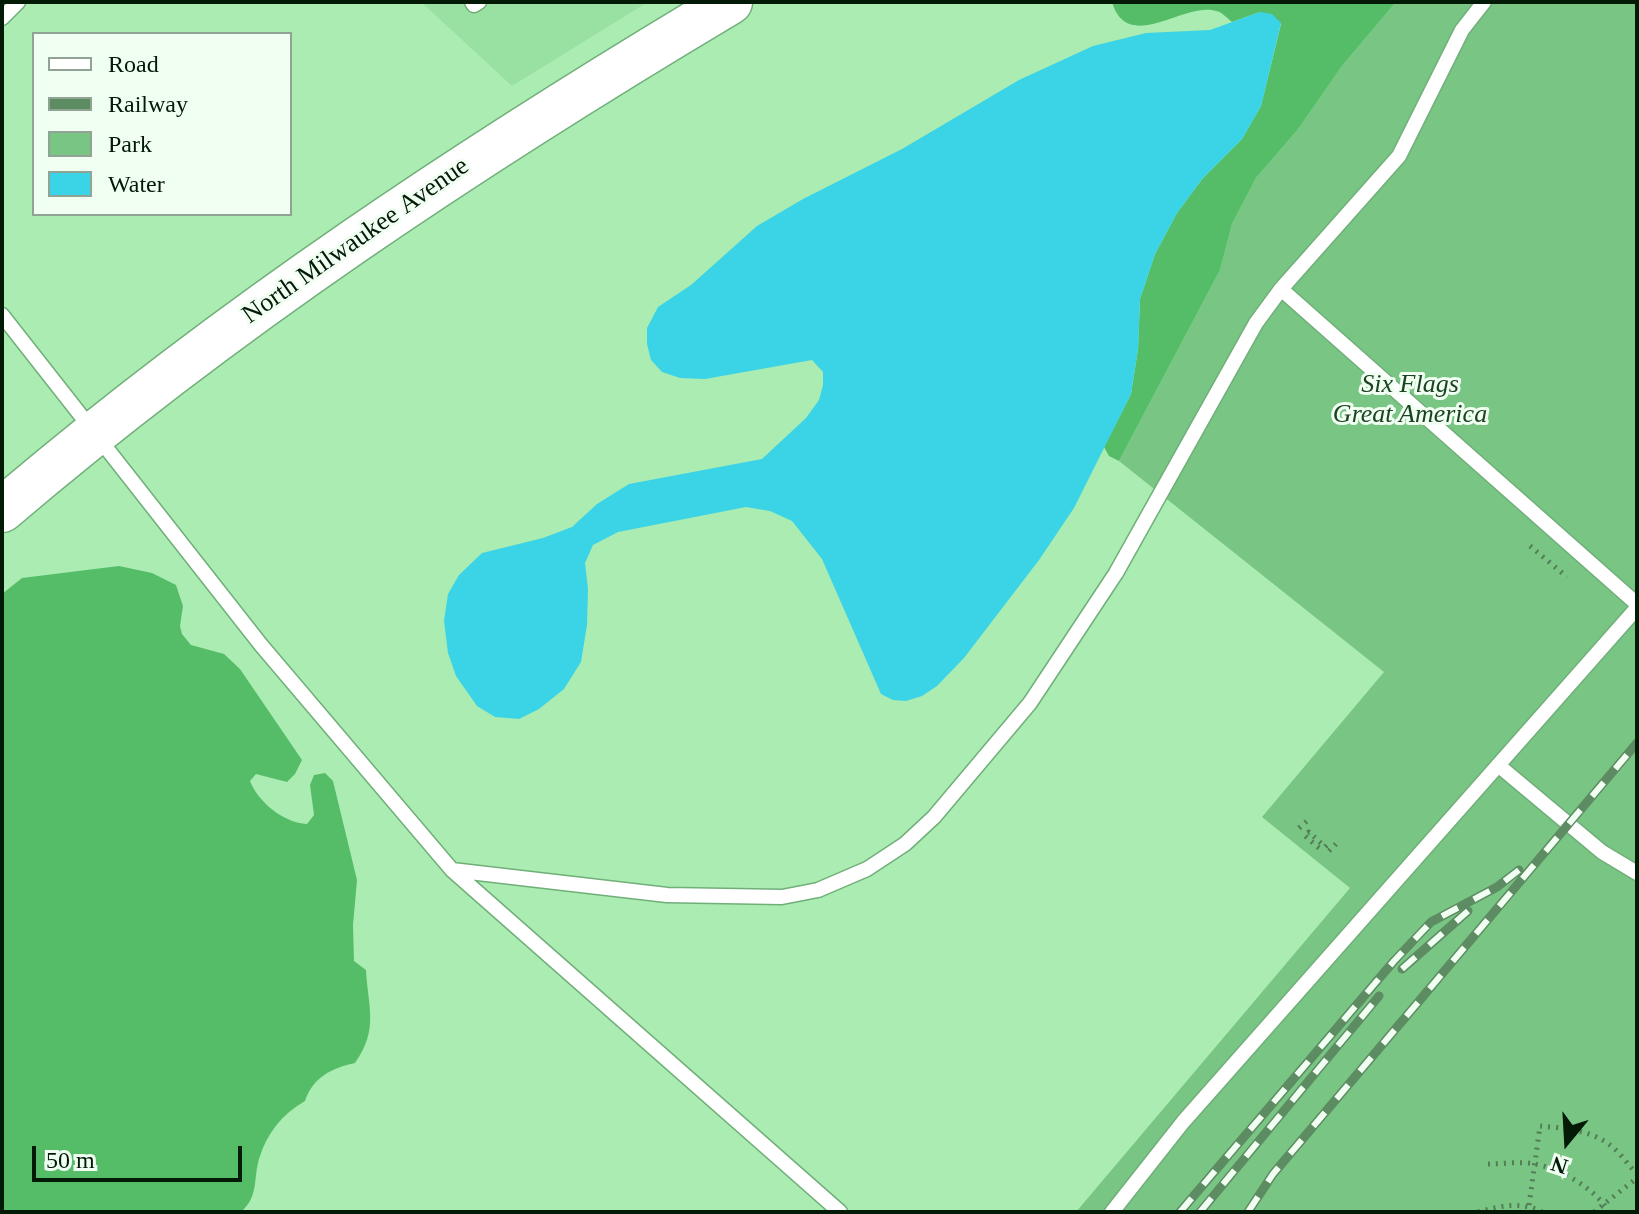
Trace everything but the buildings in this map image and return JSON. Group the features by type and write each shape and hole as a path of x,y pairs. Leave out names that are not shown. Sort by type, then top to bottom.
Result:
{"main road":[{"name":"North Milwaukee Avenue","path":"2,510 94,432 299,278 550,110 730,2"}],"lane":[{"path":"2,18 18,2"},
{"path":"472,2 474,5 479,2"},
{"path":"452,870 667,895 782,897 818,890 867,869 905,844 934,817 1030,703 1116,573 1256,323 1281,289 1399,156 1462,30 1484,2"},
{"path":"1112,1212 1183,1122 1637,606 1281,289"},
{"path":"2,315 261,645 452,870 840,1212"},
{"path":"1498,765 1602,852 1637,873"}],"path":[{"path":"1530,546 1567,577"},
{"path":"1299,828 1307,821"},
{"path":"1319,848 1304,835 1309,832 1325,847 1333,842 1329,851"},
{"path":"1529,1205 1540,1126 1565,1128 1610,1145 1637,1176 1594,1212"},
{"path":"1488,1164 1535,1164 1574,1179 1609,1212"},
{"path":"1478,1212 1499,1206 1529,1205 1542,1212"}],"shaded area":[{"path":"421,2 648,2 512,86"},
{"path":"1112,2 1396,2 1342,66 1299,128 1256,178 1232,224 1220,270 1119,461 1109,456 1104,447 1131,394 1138,349 1140,299 1155,254 1177,213 1203,178 1242,139 1261,106 1281,24 1260,12 1232,22 1218,12 1203,10 1144,26 1130,24 1120,17"},
{"path":"119,566 152,573 176,585 183,606 182,634 191,645 224,654 240,669 302,760 287,782 256,774 250,781 265,804 290,820 307,824 314,815 310,785 314,775 325,773 333,781 357,880 354,961 366,970 370,1018 367,1039 355,1063 324,1075 305,1101 276,1125 259,1159 251,1200 241,1212 2,1212 2,594 22,578"}],"green space":[{"name":"Six Flags Great America","path":"1396,2 1637,2 1637,1212 1076,1212 1350,888 1262,817 1384,672 1119,461 1220,270 1232,224 1256,178 1299,128 1342,66"}],"water":[{"path":"1260,12 1272,14 1281,23 1261,106 1242,139 1203,178 1177,213 1155,254 1140,299 1138,349 1131,394 1074,508 1039,560 964,658 937,686 922,696 906,701 893,700 881,694 822,559 792,521 770,511 746,507 618,532 593,545 585,563 587,625 581,662 564,689 539,709 519,719 495,717 477,706 456,676 448,653 444,621 448,594 459,575 482,553 543,538 572,527 597,504 629,484 762,459 806,418 819,400 823,372 812,360 705,379 680,378 662,372 651,360 647,344 647,328 658,307 691,285 757,226 902,149 1019,80 1093,46 1146,33 1210,30"}],"railway":[{"path":"1248,1212 1273,1174 1637,743"},
{"path":"1180,1212 1394,961 1431,922 1497,887 1519,870"},
{"path":"1402,969 1468,911"},
{"path":"1200,1212 1379,996"}]}
